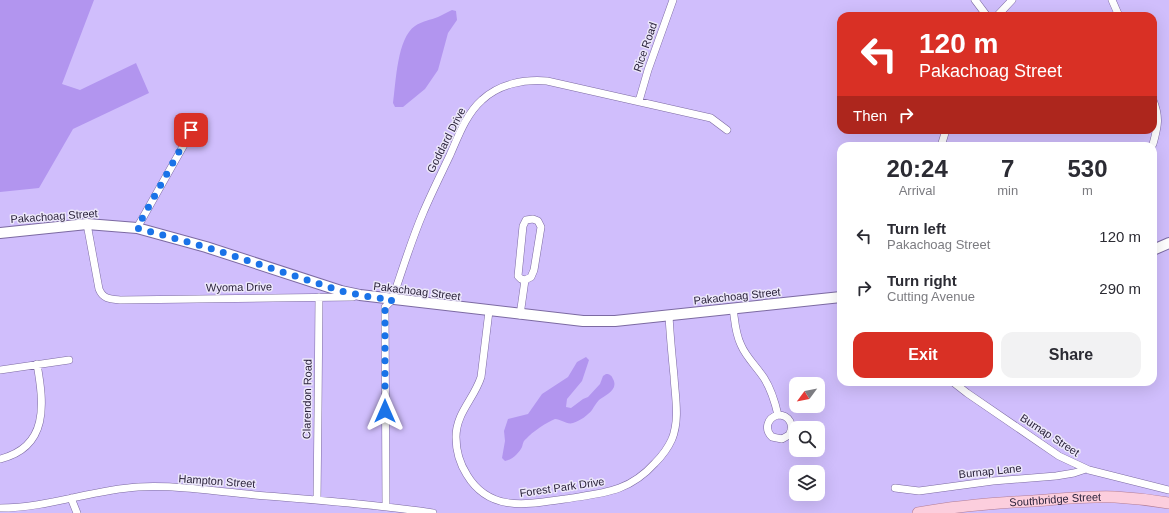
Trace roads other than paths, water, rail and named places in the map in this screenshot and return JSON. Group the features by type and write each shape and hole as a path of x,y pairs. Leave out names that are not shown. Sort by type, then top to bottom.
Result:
{"main road":[{"name":"Southbridge Street","path":"918,513 985,504 1084,497 1142,499 1169,503"}],"street":[{"name":"Rice Road","path":"639,101 648,70 673,0"},
{"path":"974,0 984,12"},
{"path":"1001,12 1012,0"},
{"path":"1112,0 1116,12"},
{"name":"Goddard Drive","path":"386,507 385,307 392,300 426,207 464,125 476,106 486,96 499,88 525,81 540,80 561,83 711,118 727,130"},
{"path":"1157,109 1157,124"},
{"path":"137,228 198,120"},
{"path":"533,219 539,223 540,234 533,273 531,277 525,280 518,276 523,226 526,220 533,219"},
{"name":"Pakachoag Street","path":"0,233 87,224 137,228 177,238 341,291 365,296 520,315 593,322 668,316 837,297"},
{"name":"Wyoma Drive","path":"87,224 98,289 105,298 365,296"},
{"path":"1157,248 1169,244"},
{"path":"520,315 525,280"},
{"name":"Clarendon Road","path":"316,500 319,297"},
{"path":"733,308 736,331 740,343 748,357 767,383 773,396 778,415"},
{"name":"Forest Park Drive","path":"489,311 481,377 477,388 460,416 456,428 456,445 464,470 477,488 486,495 498,501 522,504 603,493 619,489 646,473 660,458 672,439 676,419 668,316"},
{"path":"0,370 69,360"},
{"path":"0,459 23,449 30,442 39,424 42,406 37,364"},
{"name":"Burnap Street","path":"958,386 1060,456 1086,470 1169,490"},
{"name":"Burnap Lane","path":"895,488 919,491 993,481 1074,474 1086,470"},
{"name":"Hampton Street","path":"0,508 25,507 114,490 138,487 192,489 316,500 433,513"},
{"path":"71,498 77,513"}]}
